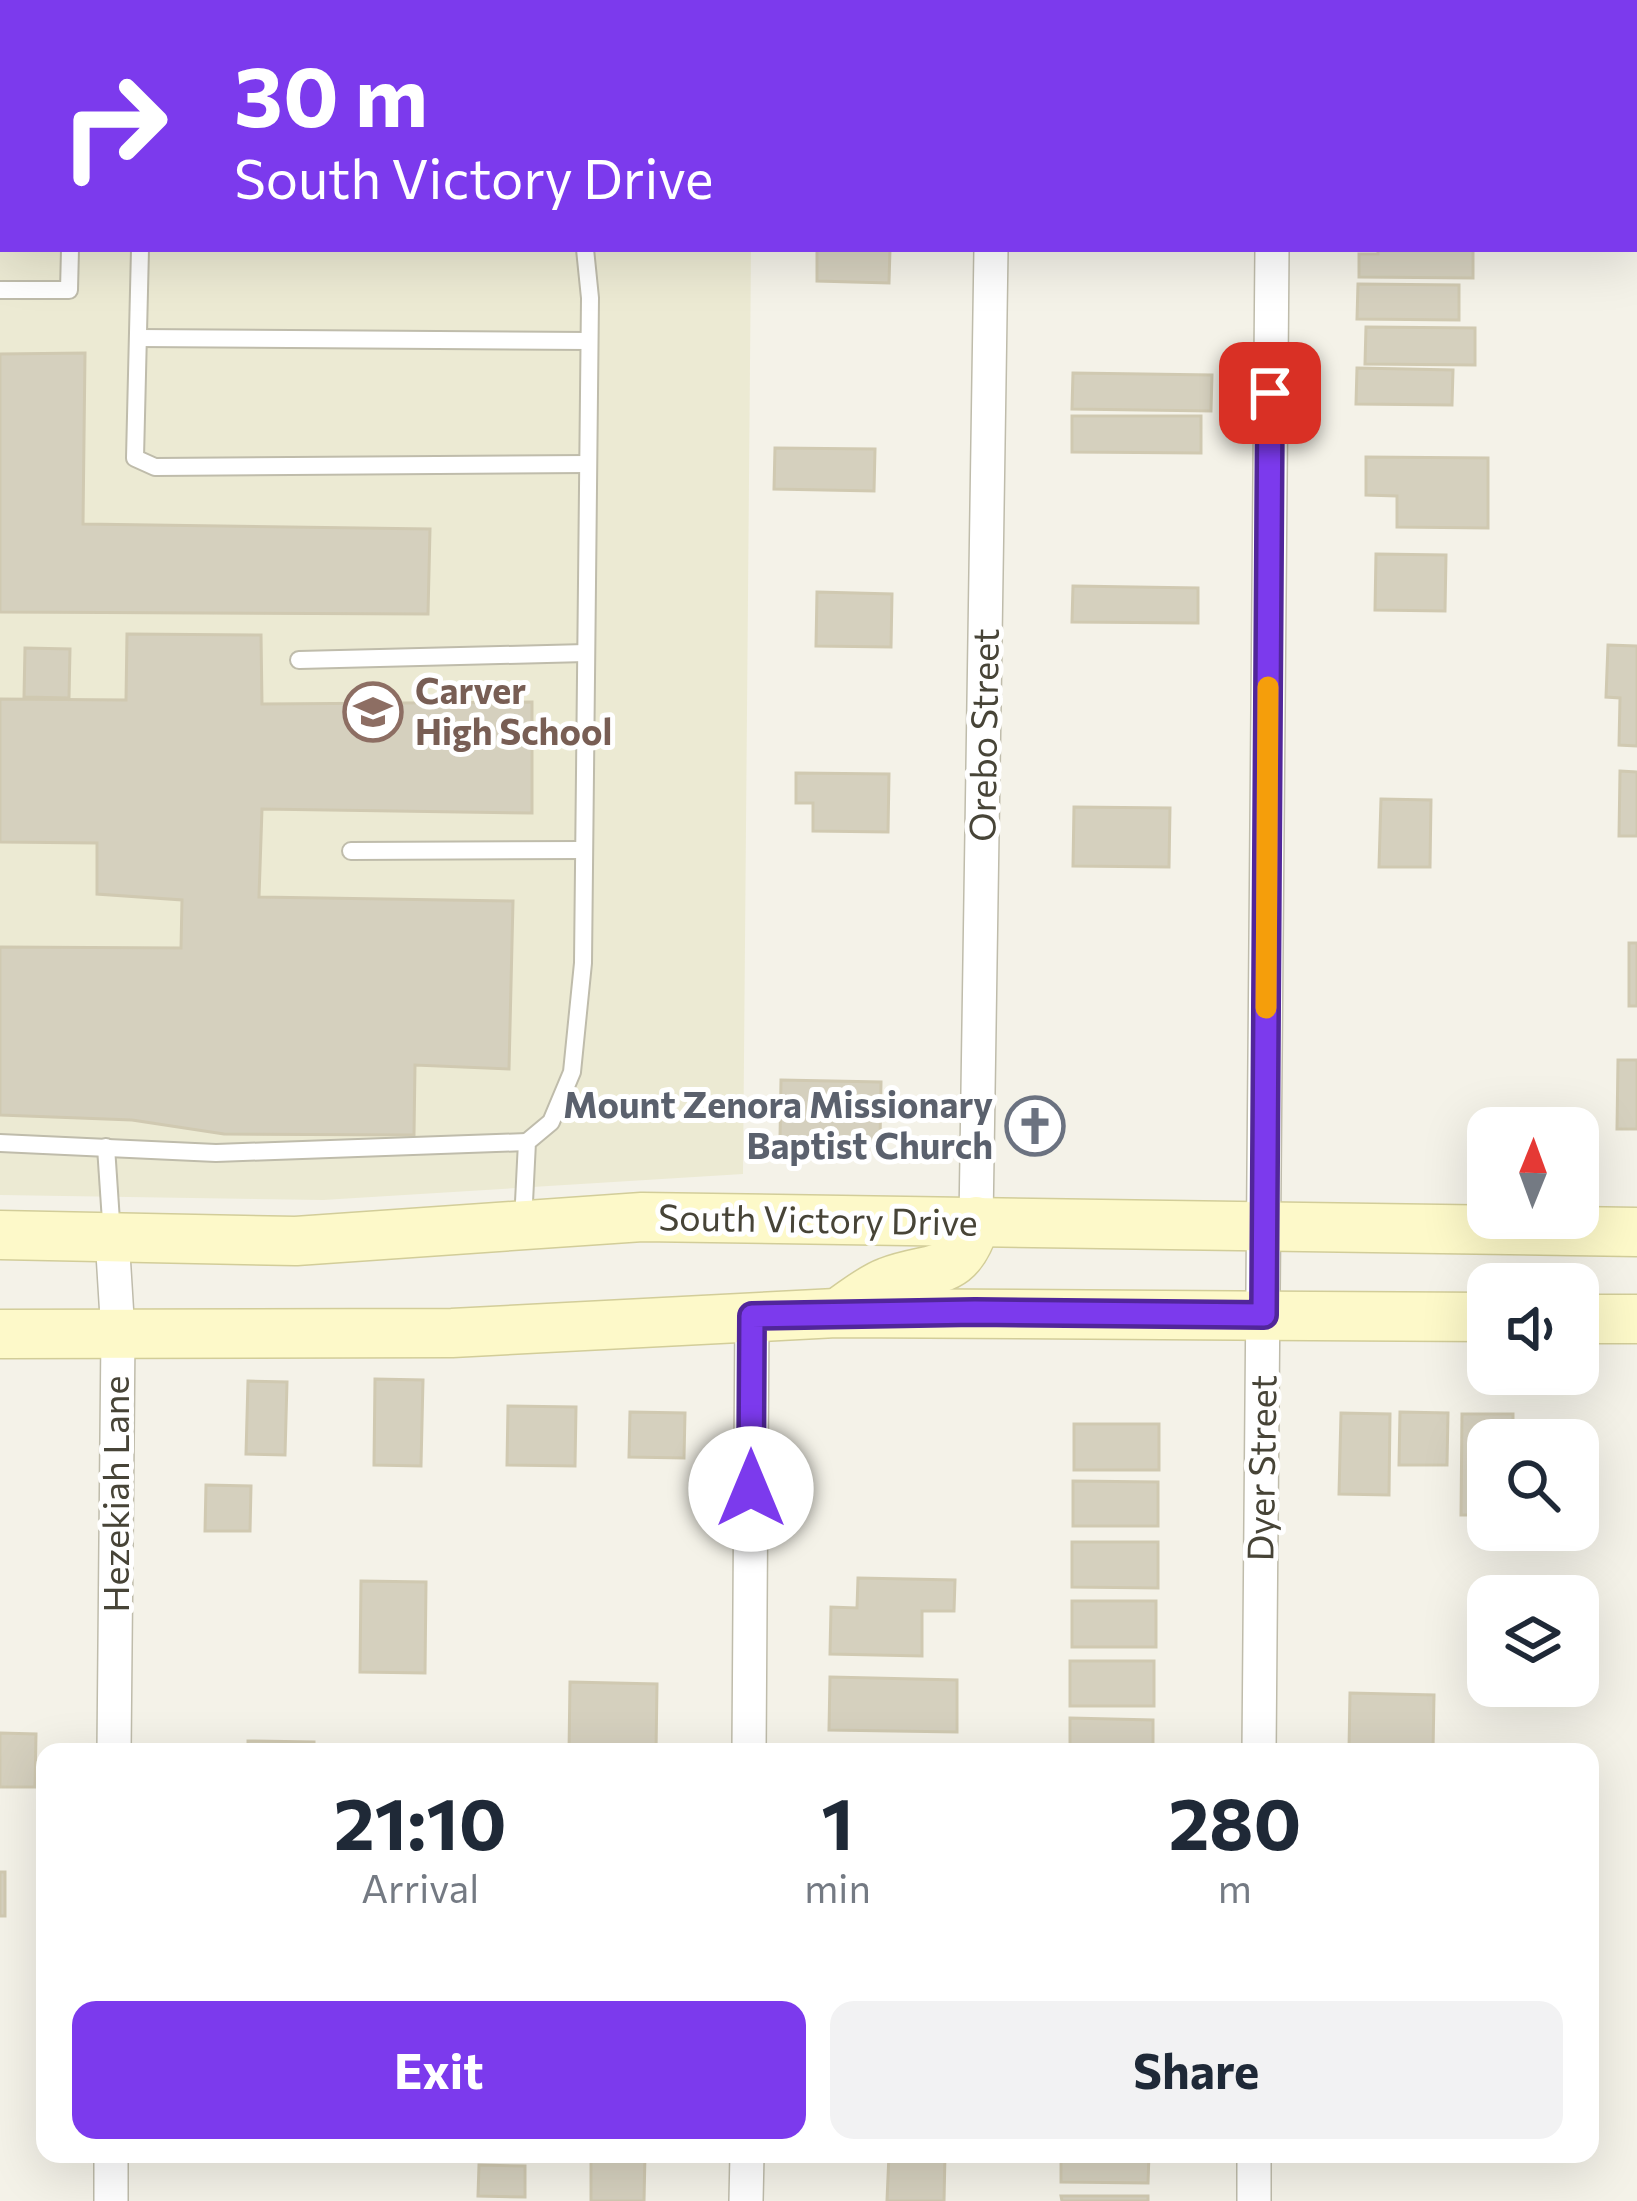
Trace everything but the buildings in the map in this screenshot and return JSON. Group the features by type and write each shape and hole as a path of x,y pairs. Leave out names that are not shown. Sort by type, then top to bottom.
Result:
{"main road":[{"name":"South Victory Drive","path":"0,1235 296,1240 642,1217 1637,1232"},
{"path":"836,1313 886,1282 955,1263 969,1247 976,1221"},
{"path":"0,1334 452,1333 836,1313 1467,1317"},
{"path":"1599,1318 1637,1319"}],"street":[{"name":"Orebo Street","path":"976,1221 991,252"},
{"name":"Dyer Street","path":"1258,1743 1271,252"},
{"name":"Hezekiah Lane","path":"112,1237 118,1334 114,1743"},
{"path":"749,1743 752,1316"},
{"path":"110,2201 111,2163"},
{"path":"746,2201 747,2163"},
{"path":"1254,2163 1254,2201"}],"lane":[{"path":"0,290 69,290 70,252"},
{"path":"140,252 136,458 155,467 588,464"},
{"path":"0,1143 216,1153 527,1142 551,1122 572,1072 583,963 589,341 585,252"},
{"path":"138,338 589,341"},
{"path":"298,660 586,653"},
{"path":"352,850 584,850"},
{"path":"522,1225 527,1142"},
{"path":"106,1147 112,1237"}],"shaded area":[{"name":"Carver High School","path":"0,252 751,252 743,1174 323,1200 0,1195"}],"slow traffic":[{"path":"1266,1008 1268,687"}],"place":[{"name":"Carver High School","path":"373,712"},
{"name":"Mount Zenora Missionary Baptist Church","path":"1035,1126"}],"route":[{"path":"751,1489 752,1316 1264,1315 1270,393"}]}
